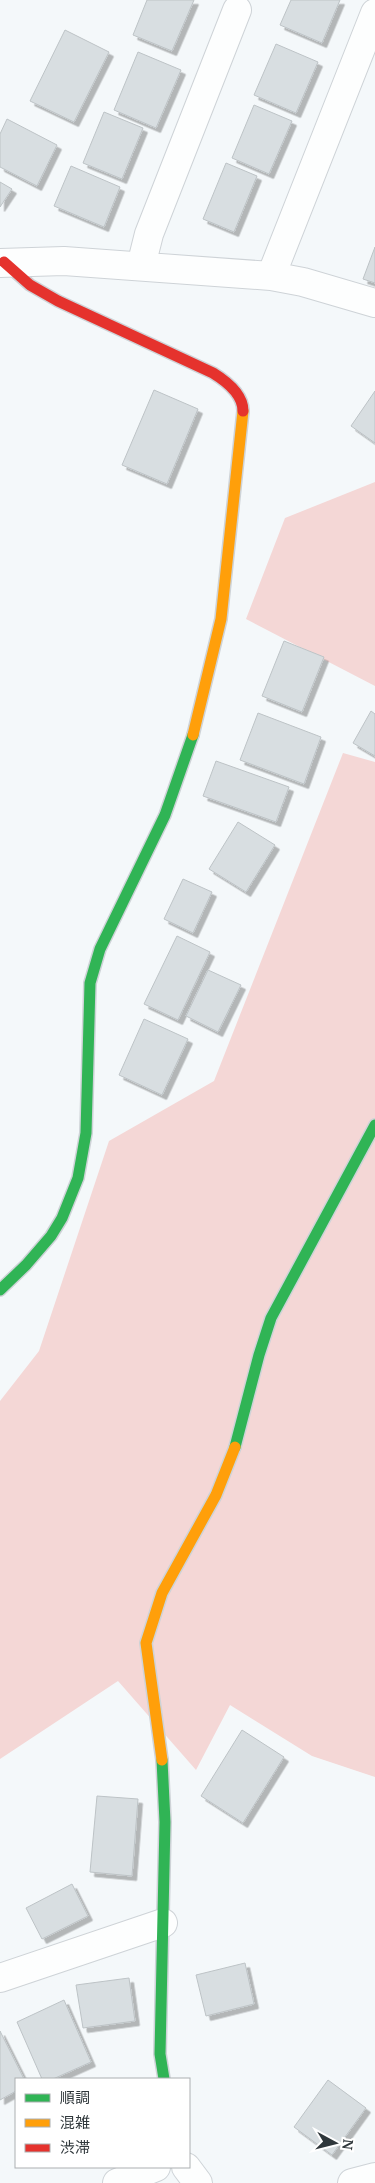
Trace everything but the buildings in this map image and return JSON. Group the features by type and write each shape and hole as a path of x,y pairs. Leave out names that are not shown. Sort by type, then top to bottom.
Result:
{"street":[{"path":"140,266 148,234 237,10"},
{"path":"270,276 375,13"},
{"path":"2,263 64,261 270,276 303,282 375,303"},
{"path":"0,1290 26,1265 51,1236 66,1210 78,1178 86,1134 90,982 100,949 165,815 188,753 197,720 221,618 243,406 239,393 224,378 58,301 30,285 2,263"},
{"path":"164,2078 160,2054 165,1822 162,1752 146,1644 152,1620 162,1594 216,1495 231,1461 259,1355 271,1318 375,1125"},
{"path":"0,1978 163,1923"},
{"path":"117,2183 154,2168"},
{"path":"187,2168 198,2183"},
{"path":"352,2183 375,2177"}],"shaded area":[{"path":"375,482 375,686 246,619 285,518"},
{"path":"343,753 375,762 375,1777 312,1756 230,1705 196,1770 118,1681 0,1759 0,1401 39,1351 109,1141 214,1081"}],"traffic: fast":[{"path":"0,1290 26,1265 51,1236 62,1218 78,1178 86,1133 90,983 100,949 165,815 193,735"},
{"path":"235,1447 259,1355 271,1318 375,1125"},
{"path":"162,1760 165,1822 160,2054 164,2078"}],"traffic: slow":[{"path":"193,735 221,619 243,411"},
{"path":"162,1760 146,1643 162,1593 216,1495 235,1447"}],"traffic: jam":[{"path":"4,262 30,285 58,301 213,373 228,384 237,394 243,411"}]}
